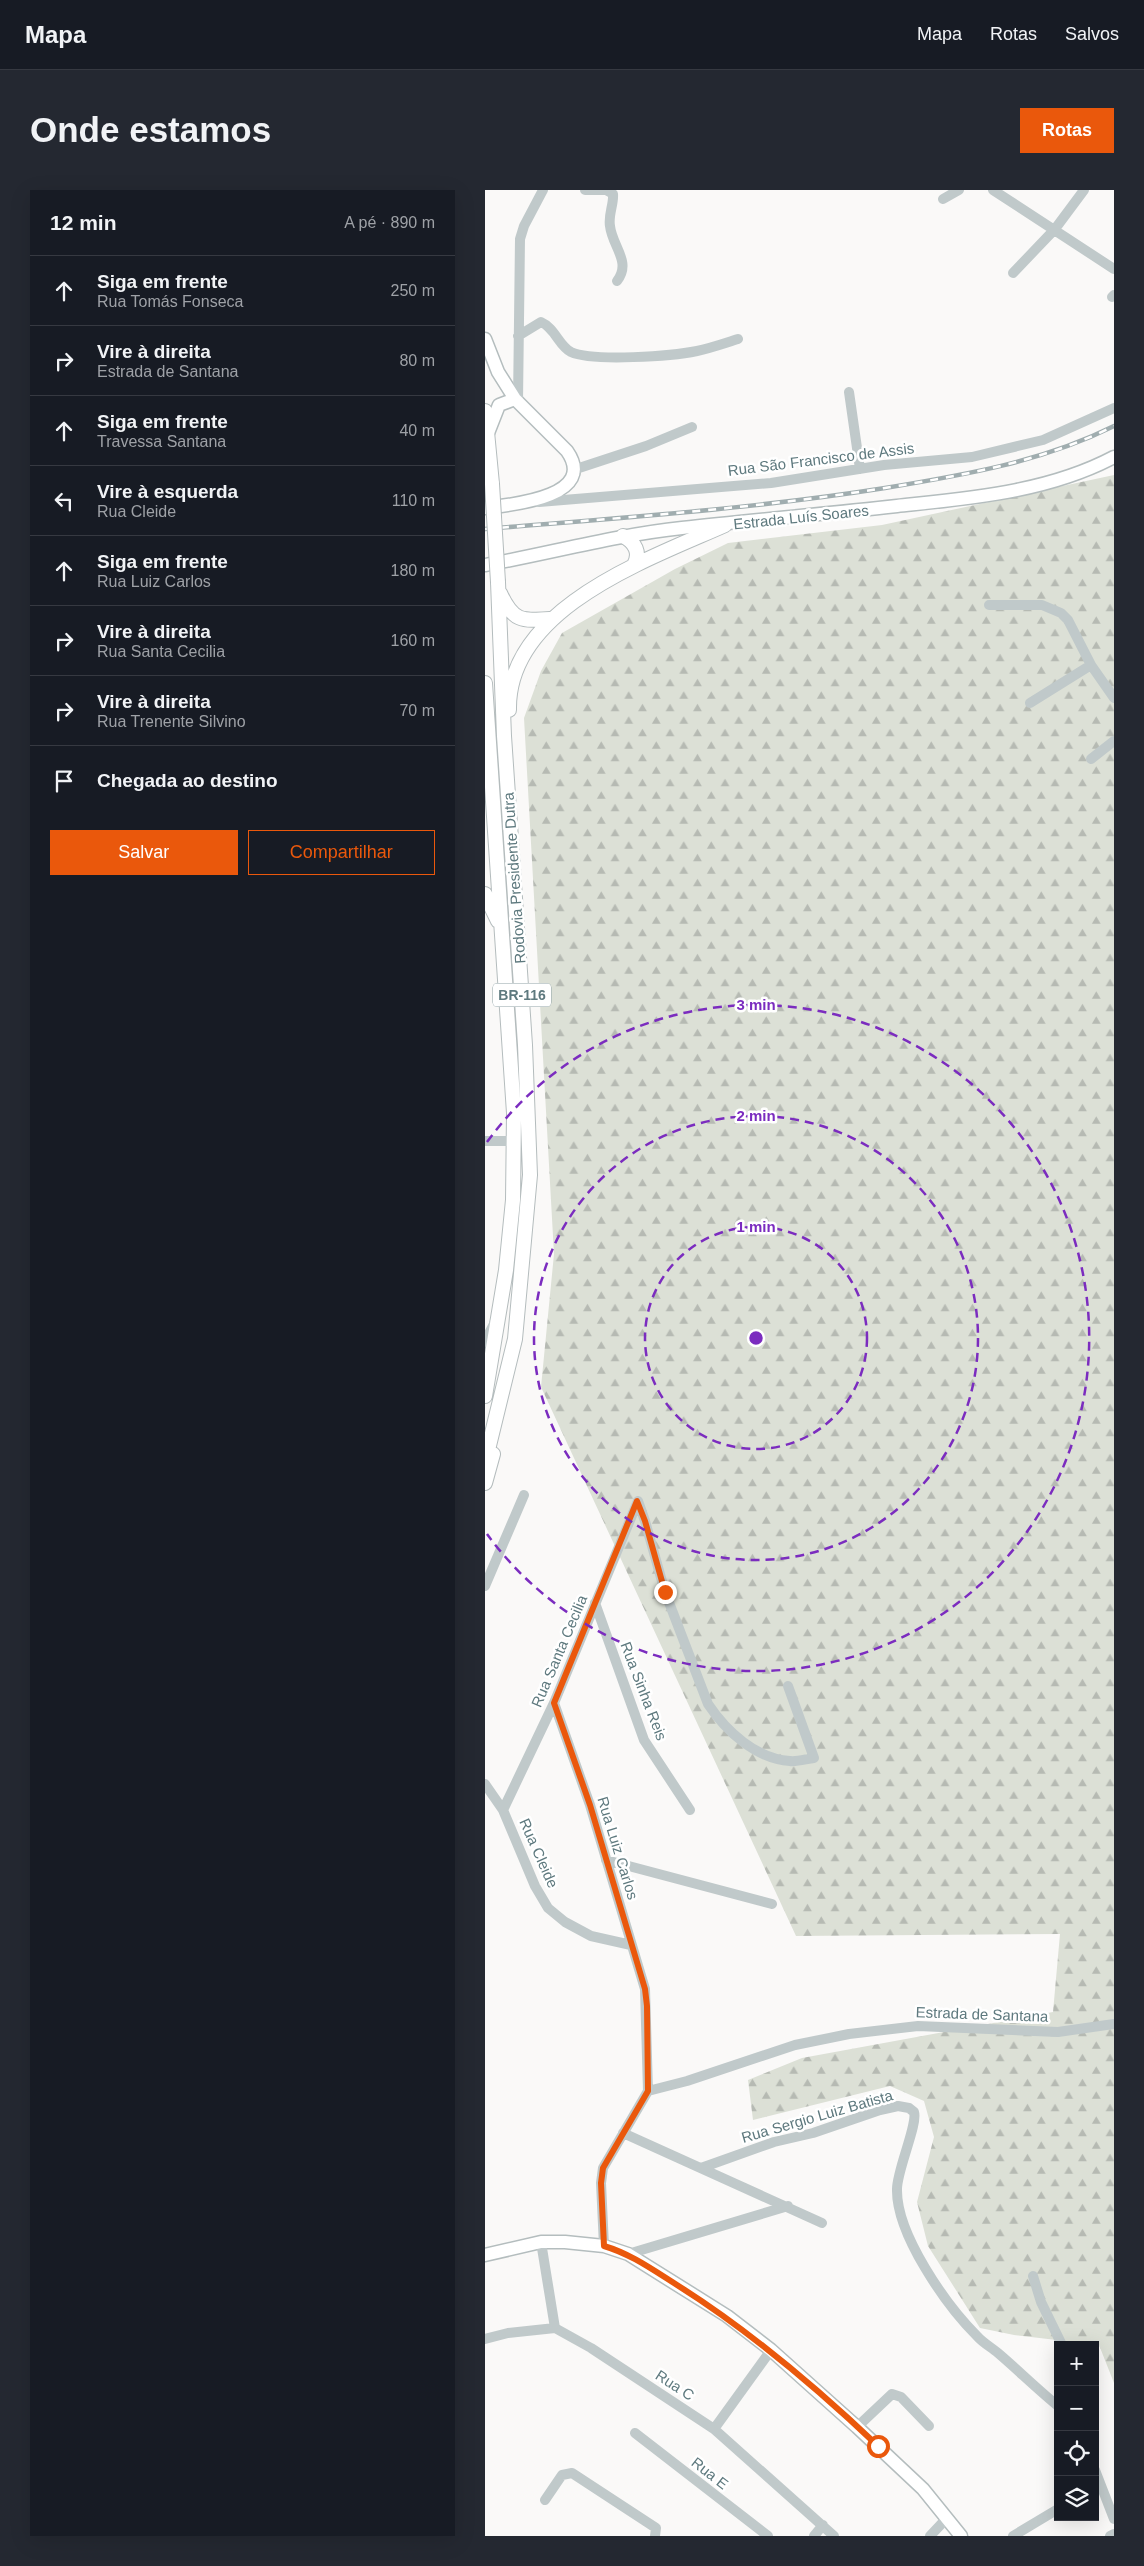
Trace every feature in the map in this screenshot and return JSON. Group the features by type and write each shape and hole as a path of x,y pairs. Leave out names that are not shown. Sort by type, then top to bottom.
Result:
{"highway":[{"name":"Rodovia Presidente Dutra","path":"485,411 492,484 498,586 500,673 515,910 520,958 529,1119 530,1175 515,1339 485,1462"},
{"path":"520,958 520,886 509,699 514,677 527,648 551,619 634,565 725,525"},
{"path":"623,536 636,547 638,554 634,565"},
{"path":"498,586 507,609 515,616 531,621 551,619"},
{"name":"Rodovia Presidente Dutra","path":"485,683 511,1048 514,1141 513,1200 500,1315 485,1396"},
{"path":"485,894 501,927"},
{"path":"485,1483 503,1416 501,1400"}],"main road":[{"path":"485,339 498,372 516,400 567,452 573,461 573,470 567,484 557,492 523,503 485,508"},
{"path":"487,436 499,405 516,400"},
{"name":"Estrada Luís Soares","path":"485,565 510,562 623,536 978,497 1063,478 1093,468 1114,457"},
{"path":"485,2255 541,2242 565,2242 604,2246 628,2254 727,2316 771,2350 857,2426 923,2489 961,2536"}],"street":[{"path":"516,400 520,239 526,221 543,190"},
{"path":"585,190 606,190 613,194 610,226 624,265 622,275 617,282"},
{"path":"943,199 959,190"},
{"path":"993,190 1114,269"},
{"path":"1013,273 1055,229 1084,190"},
{"path":"518,336 541,322 549,327 570,351 586,355 617,356 697,351 738,339"},
{"path":"849,392 860,469"},
{"name":"Rua São Francisco de Assis","path":"523,503 771,483 860,469 972,457 1043,440 1114,408"},
{"path":"573,470 645,446 692,427"},
{"path":"989,605 1042,605 1054,608 1068,620 1091,665 1114,698"},
{"path":"1030,704 1091,665"},
{"path":"1091,759 1114,741"},
{"path":"485,1141 514,1141"},
{"path":"485,1340 500,1315"},
{"path":"485,1586 524,1495"},
{"name":"Rua Santa Cecilia","path":"503,1810 554,1703 637,1501 645,1521 665,1592 708,1704 732,1734 764,1754 791,1762 813,1758 788,1686"},
{"name":"Rua Sinha Reis","path":"595,1603 644,1740 690,1810"},
{"name":"Rua Luiz Carlos","path":"554,1703 590,1805 631,1945"},
{"name":"Rua Cleide","path":"485,1784 503,1810 535,1886 548,1908 565,1922 591,1936 631,1945"},
{"path":"606,1860 772,1904"},
{"path":"604,2246 601,2183 603,2168 648,2091 647,2006 645,1989 631,1945"},
{"name":"Estrada de Santana","path":"648,2091 687,2081 795,2045 849,2034 918,2026 1058,2032 1114,2024"},
{"name":"Rua Sergio Luiz Batista","path":"701,2168 774,2142 813,2133 880,2110 899,2106 909,2108 914,2112 915,2121 901,2163 897,2189 901,2220 908,2238 955,2309 977,2337 1054,2403"},
{"path":"623,2133 822,2223"},
{"path":"628,2254 788,2206"},
{"path":"485,2339 508,2333 555,2328 541,2242"},
{"path":"1033,2276 1041,2302 1061,2341"},
{"name":"Rua C","path":"555,2328 591,2348 714,2429 834,2536"},
{"path":"714,2429 771,2350"},
{"path":"857,2426 892,2394 901,2397 929,2426"},
{"name":"Rua E","path":"635,2433 768,2536"},
{"path":"545,2500 561,2475 572,2473 656,2528 655,2536"},
{"path":"1099,2490 1114,2518"},
{"path":"1013,2536 1054,2511"},
{"path":"930,2536 947,2518"},
{"path":"814,2536 823,2525"},
{"path":"1110,2536 1114,2534"}],"green space":[{"path":"1114,475 1114,2383 1099,2341 1065,2341 1014,2335 980,2328 928,2246 917,2202 934,2137 924,2101 890,2086 753,2120 748,2080 802,2058 1053,2012 1060,1934 796,1936 541,1387 554,1254 524,718 541,671 562,633 675,569 728,543 882,525"}],"railway":[{"path":"485,529 785,502 885,488 1002,466 1059,449 1114,426"}],"route":[{"path":"665,1592 645,1521 637,1501 633,1516 621,1540 554,1703 590,1805 645,1989 647,2006 648,2091 610,2153 603,2168 601,2183 604,2246 628,2254 727,2316 771,2350 878,2446"}]}
